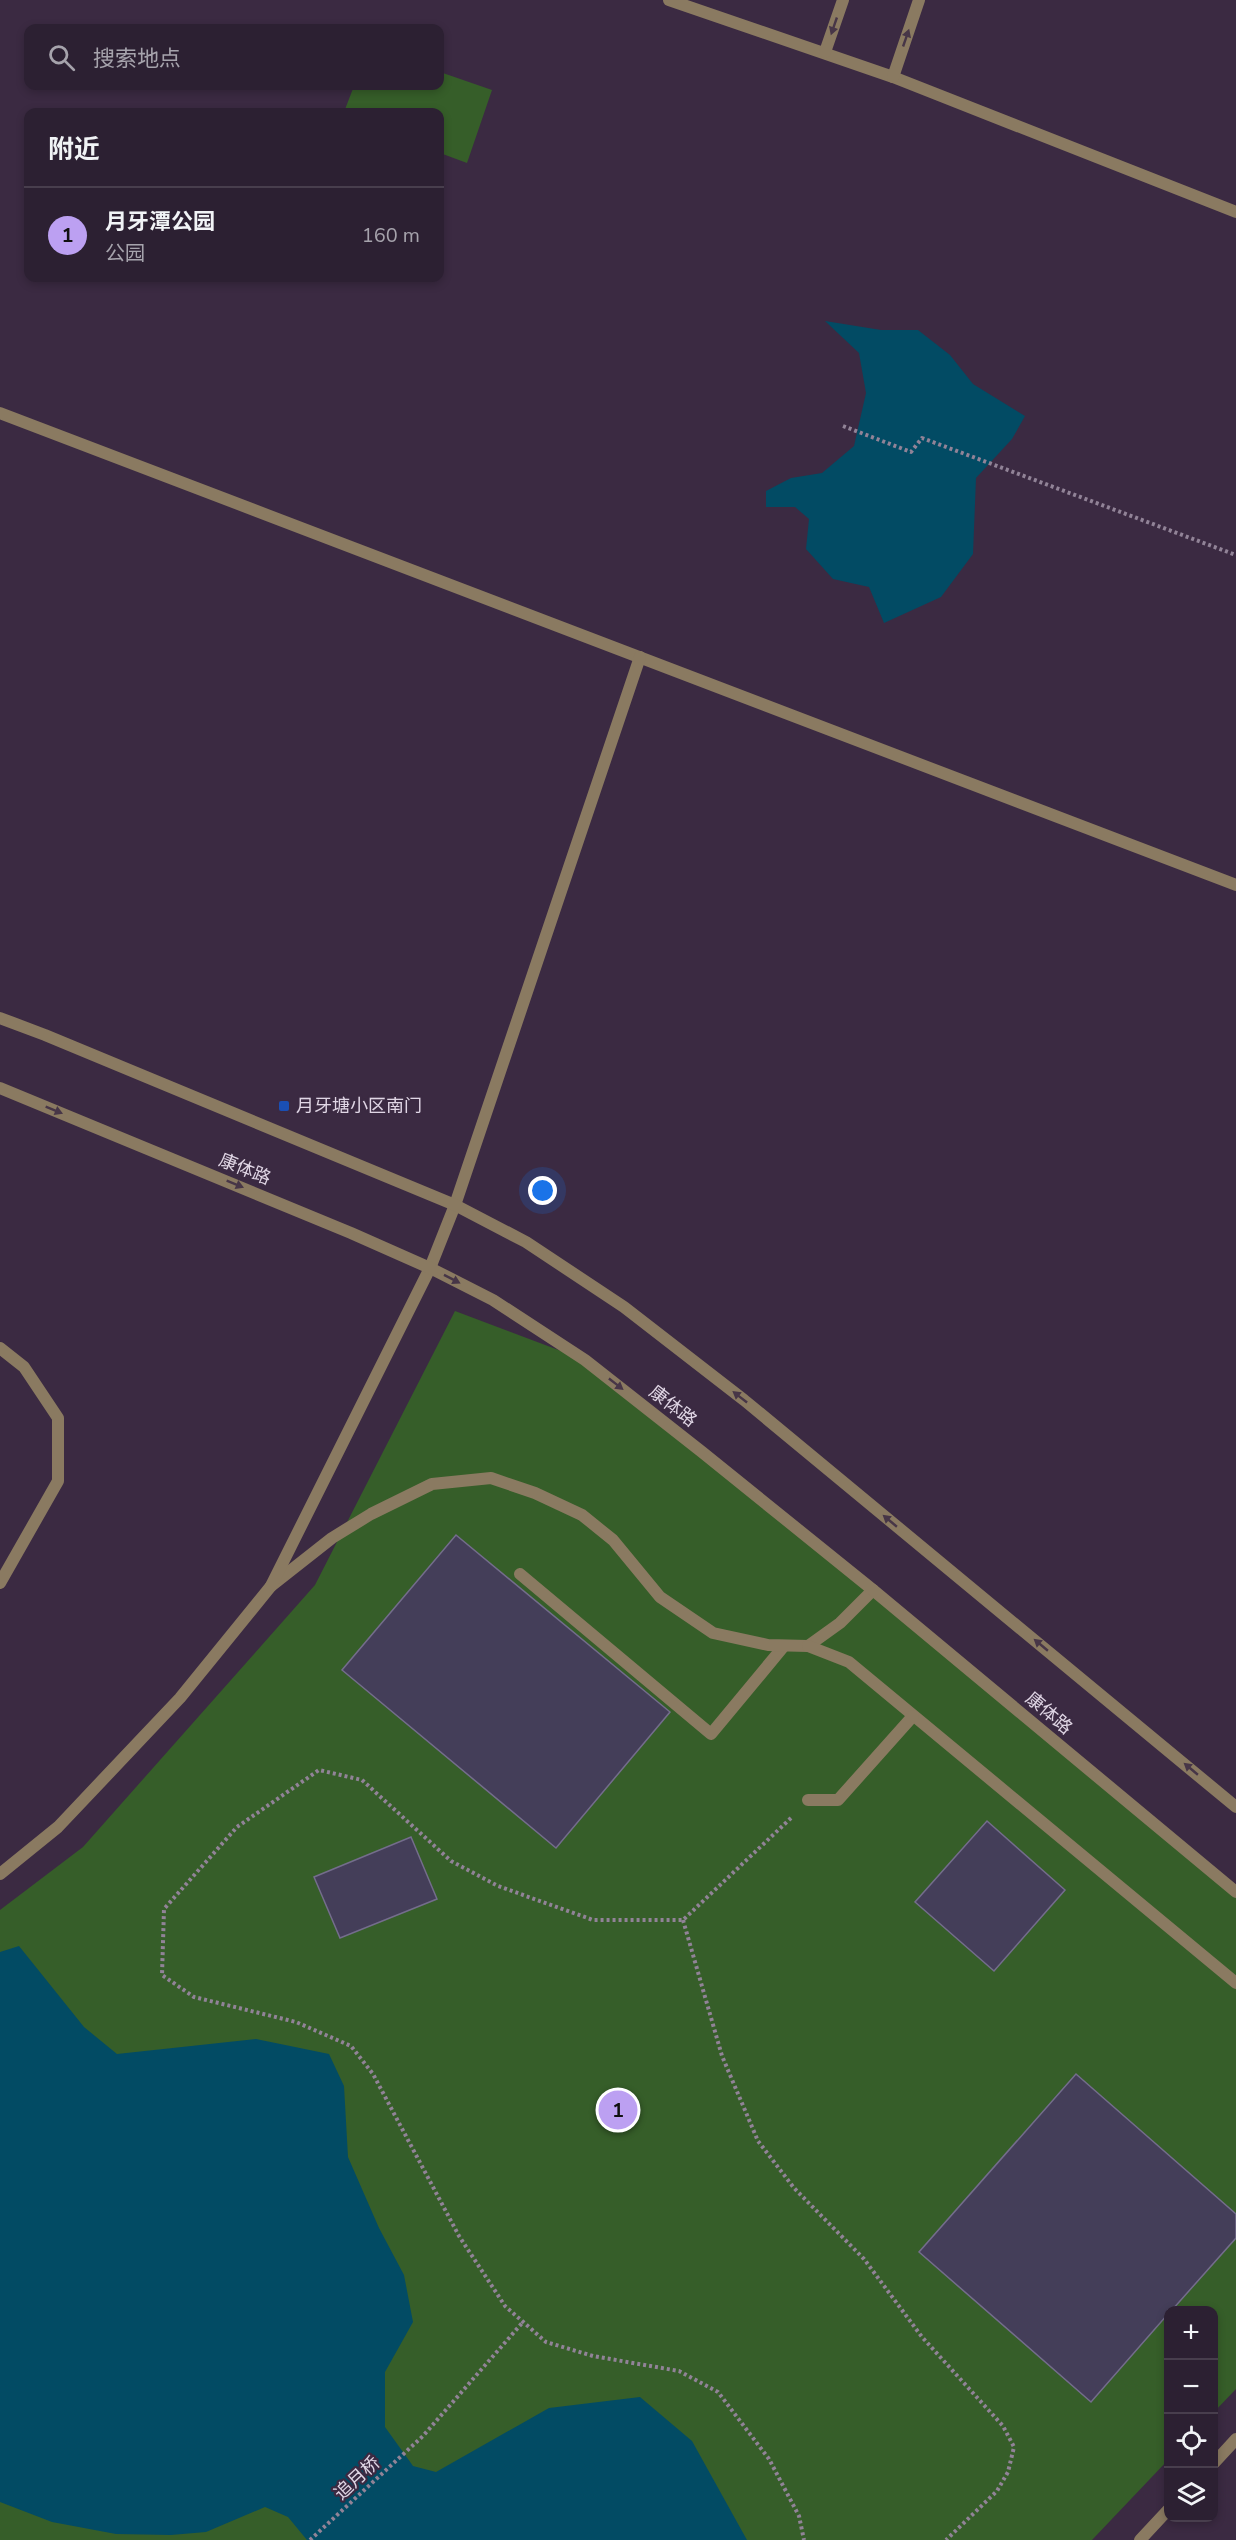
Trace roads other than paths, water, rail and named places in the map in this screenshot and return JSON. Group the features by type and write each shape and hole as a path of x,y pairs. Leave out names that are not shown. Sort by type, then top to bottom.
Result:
{"street":[{"path":"669,0 892,77 1236,212"},
{"path":"825,52 843,0"},
{"path":"892,77 919,0"},
{"path":"0,413 1236,885"},
{"path":"272,1586 430,1268 455,1204 640,657"},
{"path":"0,1018 455,1204 526,1242 624,1307 744,1400 1236,1807"},
{"name":"康体路","path":"0,1089 351,1233 430,1268 493,1300 585,1360 873,1590 1236,1892"},
{"path":"0,1348 24,1367 58,1418 58,1481 0,1583"},
{"path":"0,1874 58,1827 180,1698 272,1586 332,1539 371,1514 432,1484 491,1478 535,1493 582,1515 613,1540 660,1597 713,1633 768,1645 808,1646 849,1662 1236,1983"},
{"path":"520,1574 711,1734 784,1646"},
{"path":"808,1646 840,1623 873,1590"},
{"path":"808,1800 838,1800 914,1716"},
{"path":"1218,2459 1236,2439"},
{"path":"1140,2540 1164,2514"}],"water":[{"path":"825,321 881,330 918,330 950,355 973,384 1025,416 1012,439 976,478 973,554 941,597 884,623 869,587 833,579 806,549 809,519 795,507 766,507 766,491 791,478 822,473 854,446 866,393 859,353"},
{"path":"19,1946 84,2027 117,2054 256,2039 329,2054 344,2086 348,2157 379,2228 404,2275 413,2322 385,2372 385,2427 413,2466 436,2472 549,2408 640,2397 692,2441 747,2540 307,2540 288,2517 265,2507 206,2532 171,2535 116,2534 52,2522 0,2502 0,1952"}],"place":[{"name":"月牙塘小区南门","path":"284,1106"},
{"name":"月牙潭公园","path":"618,2110"}]}
